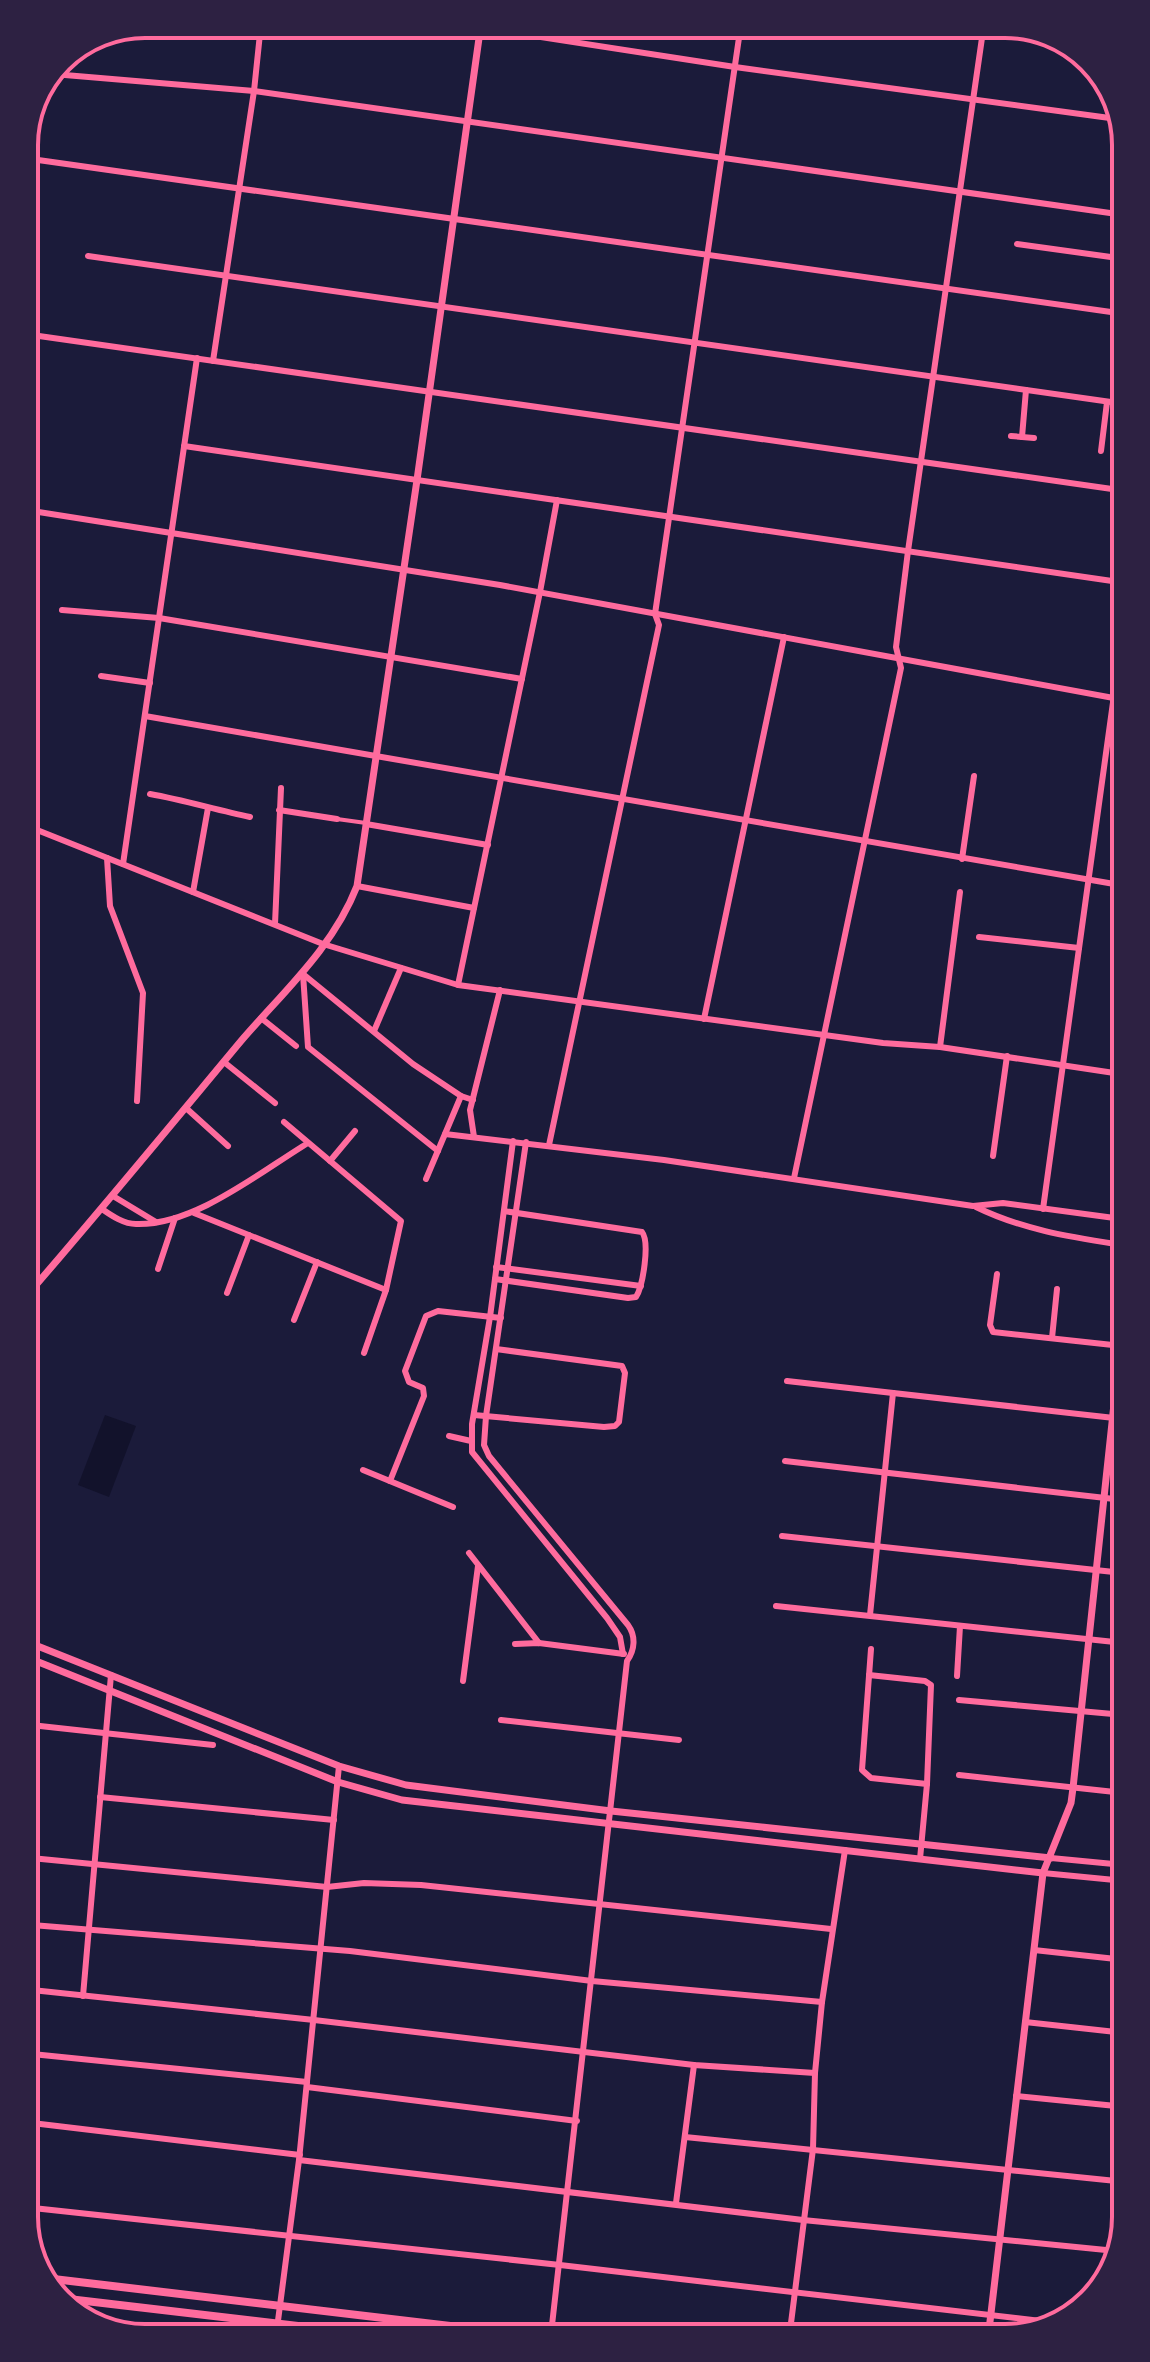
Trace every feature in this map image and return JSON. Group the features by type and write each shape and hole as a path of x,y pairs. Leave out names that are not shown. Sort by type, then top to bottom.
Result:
{"main road":[{"path":"58,2280 433,2324"},
{"path":"78,2300 277,2324"}],"street":[{"path":"213,361 260,38"},
{"path":"38,1283 261,1018 303,974 348,909 357,886 478,38"},
{"path":"555,38 735,67 1108,118"},
{"path":"549,1145 659,625 655,614 739,38"},
{"path":"794,1178 901,668 896,647 908,551 982,38"},
{"path":"65,75 254,91 1112,213"},
{"path":"38,160 1112,312"},
{"path":"1017,244 1112,257"},
{"path":"88,256 1112,402"},
{"path":"38,336 1112,489"},
{"path":"123,864 197,358"},
{"path":"1022,437 1026,390"},
{"path":"1101,451 1107,402"},
{"path":"1011,436 1034,438"},
{"path":"184,446 1112,581"},
{"path":"458,985 557,500"},
{"path":"38,512 540,592 1112,698"},
{"path":"62,610 159,618 522,679"},
{"path":"704,1019 784,637"},
{"path":"101,676 150,683"},
{"path":"145,716 1112,884"},
{"path":"1043,1209 1112,730"},
{"path":"962,859 974,776"},
{"path":"275,924 281,788"},
{"path":"150,794 250,817"},
{"path":"193,892 208,808"},
{"path":"279,810 488,845"},
{"path":"38,830 323,944 458,985 824,1035 940,1047 1112,1072"},
{"path":"107,858 110,906 143,993 137,1101"},
{"path":"357,886 474,908"},
{"path":"940,1047 960,892"},
{"path":"979,937 1079,948"},
{"path":"374,1031 401,968"},
{"path":"303,974 413,1064 461,1096 473,1100"},
{"path":"303,974 308,1047 438,1151"},
{"path":"474,1137 470,1118 473,1100 500,990"},
{"path":"261,1018 296,1046"},
{"path":"993,1156 1007,1056"},
{"path":"224,1062 275,1103"},
{"path":"426,1179 461,1096"},
{"path":"186,1108 228,1146"},
{"path":"284,1122 399,1218 401,1228 386,1290 364,1353"},
{"path":"330,1161 355,1131"},
{"path":"445,1134 794,1178 973,1206 1003,1203 1112,1218"},
{"path":"513,1141 474,1415 472,1452 607,1618 620,1637 627,1656"},
{"path":"526,1142 484,1445 489,1456 633,1634 627,1656 552,2324"},
{"path":"102,1209 126,1222 156,1222 194,1213 308,1143"},
{"path":"113,1196 156,1222"},
{"path":"973,1206 1040,1232 1112,1243"},
{"path":"495,1279 636,1297 641,1286 647,1242 642,1232 504,1211"},
{"path":"194,1213 386,1290"},
{"path":"158,1269 175,1218"},
{"path":"227,1293 249,1235"},
{"path":"294,1320 317,1262"},
{"path":"496,1267 641,1286"},
{"path":"997,1274 991,1330 1112,1345"},
{"path":"1052,1338 1057,1289"},
{"path":"390,1481 424,1396 423,1388 409,1382 405,1371 426,1316 438,1311 501,1318"},
{"path":"474,1415 604,1427 615,1426 619,1422 625,1373 622,1366 485,1348"},
{"path":"787,1381 1112,1418 1071,1803 1043,1873 989,2324"},
{"path":"870,1615 893,1393"},
{"path":"449,1436 471,1441"},
{"path":"785,1461 1112,1498"},
{"path":"363,1470 453,1507"},
{"path":"782,1536 1112,1572"},
{"path":"469,1553 539,1643"},
{"path":"463,1681 478,1566"},
{"path":"776,1606 1112,1642"},
{"path":"607,1618 617,1611"},
{"path":"957,1676 960,1626"},
{"path":"515,1644 539,1643 627,1656"},
{"path":"38,1646 339,1766 406,1785 611,1811 1112,1864"},
{"path":"871,1649 861,1767 863,1774 871,1778 927,1784"},
{"path":"38,1662 338,1782 402,1800 1112,1880"},
{"path":"83,1996 111,1675"},
{"path":"869,1675 925,1681 931,1685 920,1859"},
{"path":"959,1700 1112,1714"},
{"path":"501,1720 679,1740"},
{"path":"38,1726 213,1745"},
{"path":"277,2324 300,2158 339,1766"},
{"path":"959,1775 1112,1792"},
{"path":"100,1797 334,1820"},
{"path":"791,2324 813,2149 815,2073 822,2002 845,1850"},
{"path":"38,1859 327,1887 364,1883 421,1885 831,1929"},
{"path":"38,1926 370,1953 592,1981 822,2002"},
{"path":"1034,1950 1112,1959"},
{"path":"38,1991 694,2065 815,2073"},
{"path":"1025,2022 1112,2032"},
{"path":"38,2055 307,2085 577,2121"},
{"path":"676,2203 694,2065"},
{"path":"1016,2096 1112,2106"},
{"path":"38,2124 803,2220 1106,2250"},
{"path":"685,2137 1112,2180"},
{"path":"38,2209 1033,2320"}],"shaded area":[{"path":"105,1415 136,1426 109,1497 78,1485"}]}
